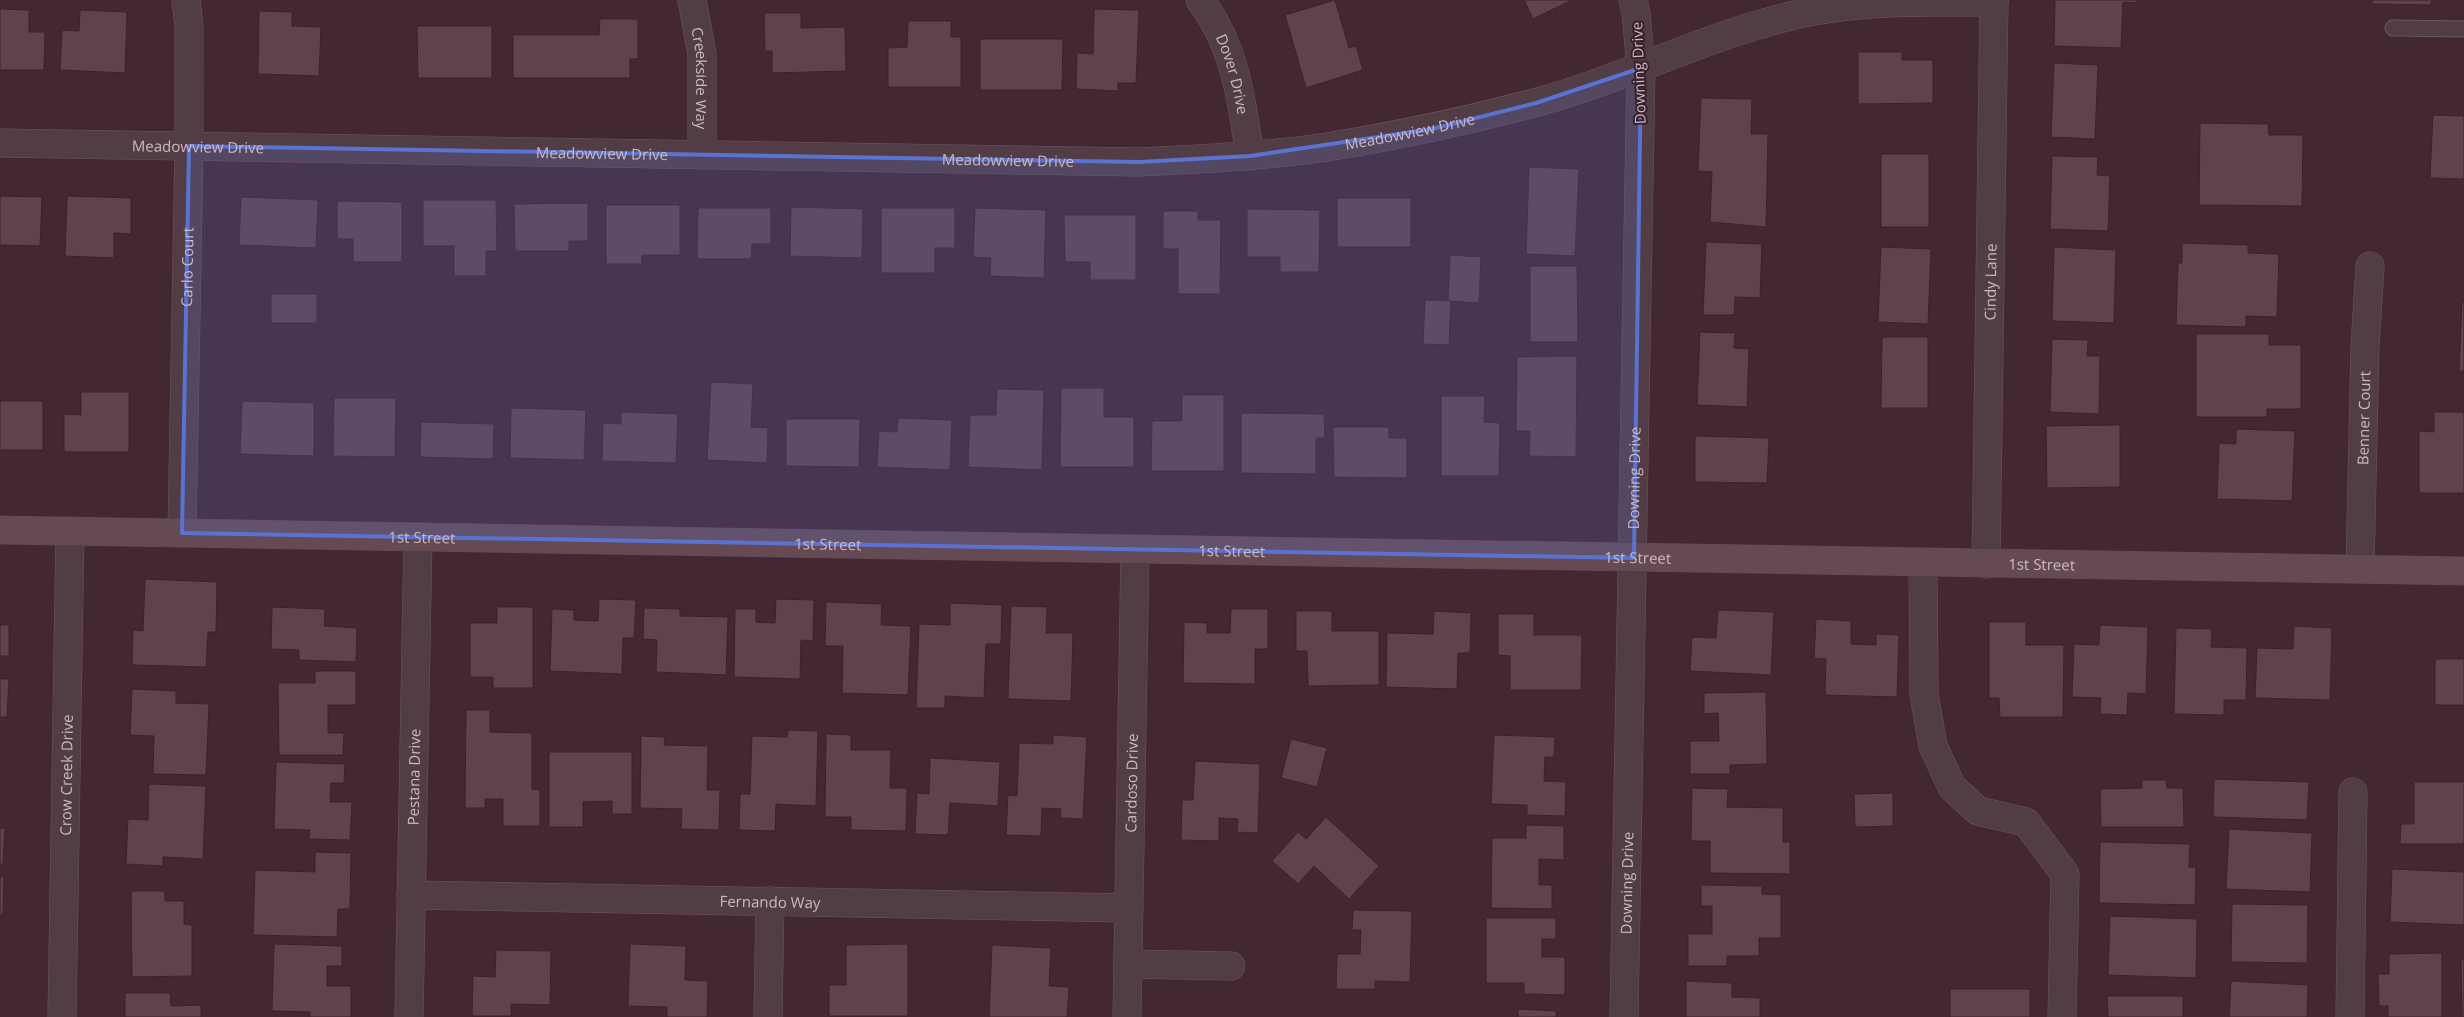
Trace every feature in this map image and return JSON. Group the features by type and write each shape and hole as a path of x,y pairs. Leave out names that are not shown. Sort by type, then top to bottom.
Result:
{"street":[{"name":"Carlo Court","path":"182,533 189,146 189,26 186,0"},
{"name":"Creekside Way","path":"692,0 702,54 702,156"},
{"name":"Dover Drive","path":"1200,0 1222,37 1240,87 1250,156"},
{"name":"Downing Drive","path":"1624,1017 1634,558 1641,68 1636,13 1632,0"},
{"name":"Meadowview Drive","path":"0,143 1139,162 1250,156 1326,147 1432,129 1536,102 1641,68 1739,32 1813,12 1882,2 1994,1"},
{"name":"Cindy Lane","path":"1986,564 1994,1"},
{"name":"Benner Court","path":"2360,569 2365,346 2370,266"},
{"name":"1st Street","path":"0,530 2464,571"},
{"name":"Crow Creek Drive","path":"62,1017 70,531"},
{"name":"Pestana Drive","path":"409,1017 418,537"},
{"name":"Cardoso Drive","path":"1127,1017 1135,550"},
{"path":"1923,563 1924,694 1933,746 1952,787 1978,811 2026,822 2064,874 2062,1017"},
{"path":"2350,1017 2353,792"},
{"name":"Fernando Way","path":"411,895 1129,908"},
{"path":"768,1017 770,901"},
{"path":"1128,964 1231,966"}],"lane":[{"path":"2393,28 2464,29"}],"highlighted area":[{"path":"1641,68 1634,558 182,533 189,146 1139,162 1250,156 1432,129 1536,103"}],"building":[{"path":"1335,0 1349,48 1356,46 1363,70 1306,88 1285,15"},
{"path":"1524,0 1572,0 1533,19"},
{"path":"2055,0 2136,0 2136,3 2123,2 2121,48 2054,46"},
{"path":"2372,0 2432,0 2431,5 2372,4"},
{"path":"0,9 29,10 29,32 45,32 44,70 0,70"},
{"path":"1094,9 1139,10 1136,83 1118,83 1118,91 1076,89 1077,53 1093,54"},
{"path":"80,10 127,12 125,73 60,70 62,30 79,31"},
{"path":"259,11 292,12 292,26 321,27 319,76 258,74"},
{"path":"764,13 801,13 801,28 845,27 846,71 772,73 772,51 765,51"},
{"path":"600,19 638,19 638,59 630,59 630,78 513,78 513,35 599,35"},
{"path":"908,21 951,21 951,37 961,37 961,87 888,87 888,48 907,47"},
{"path":"417,26 492,26 492,78 418,78"},
{"path":"980,39 1063,39 1062,90 980,90"},
{"path":"1858,52 1902,52 1902,60 1933,60 1933,103 1858,104"},
{"path":"2054,63 2098,65 2095,139 2051,137"},
{"path":"1701,98 1752,99 1751,134 1768,134 1766,227 1710,222 1712,172 1698,171"},
{"path":"2433,115 2464,116 2464,179 2430,178"},
{"path":"2200,123 2268,124 2269,135 2303,135 2302,206 2199,205"},
{"path":"1881,154 1929,154 1929,227 1881,227"},
{"path":"2052,156 2098,157 2097,175 2110,176 2108,231 2050,229"},
{"path":"1529,167 1579,169 1575,256 1526,254"},
{"path":"0,196 42,197 40,246 0,245"},
{"path":"67,196 131,198 131,234 114,233 114,258 65,256"},
{"path":"241,197 318,200 316,248 239,245"},
{"path":"1337,198 1411,198 1411,247 1337,247"},
{"path":"423,200 496,200 497,251 486,251 486,276 454,276 454,246 423,246"},
{"path":"337,201 402,202 402,262 353,262 353,239 337,239"},
{"path":"588,203 588,241 569,241 569,251 515,251 514,204"},
{"path":"606,205 680,205 680,255 642,255 642,264 606,264"},
{"path":"791,207 863,209 862,258 790,256"},
{"path":"698,208 771,208 771,244 752,244 751,259 697,259"},
{"path":"881,208 955,208 955,248 935,248 935,273 881,273"},
{"path":"975,208 1046,210 1044,278 990,276 991,258 973,257"},
{"path":"1247,209 1320,210 1319,272 1280,272 1280,257 1247,257"},
{"path":"1163,211 1198,211 1198,220 1221,220 1220,294 1178,294 1178,249 1163,249"},
{"path":"1064,215 1136,215 1136,280 1090,280 1090,262 1065,262"},
{"path":"1706,242 1762,244 1760,298 1735,297 1734,315 1703,315"},
{"path":"2182,243 2248,245 2248,253 2279,254 2277,317 2246,316 2246,327 2176,325 2178,263 2182,263"},
{"path":"1881,247 1931,249 1928,324 1878,322"},
{"path":"2054,247 2116,250 2114,323 2052,321"},
{"path":"1450,255 1481,257 1479,303 1448,301"},
{"path":"1530,266 1577,266 1578,342 1530,342"},
{"path":"271,294 317,294 317,323 271,323"},
{"path":"1425,300 1451,301 1449,345 1423,344"},
{"path":"2462,301 2464,302 2464,371 2459,371"},
{"path":"1700,332 1735,333 1734,348 1749,349 1747,407 1697,405"},
{"path":"2196,334 2269,334 2269,345 2301,345 2301,409 2267,409 2267,417 2196,417"},
{"path":"1882,337 1928,337 1928,408 1881,408"},
{"path":"2052,339 2088,340 2087,356 2100,356 2099,414 2050,412"},
{"path":"1577,356 1576,457 1529,456 1530,431 1516,431 1517,357"},
{"path":"711,382 753,384 751,427 768,428 767,463 707,460"},
{"path":"1061,388 1104,388 1104,417 1134,417 1134,467 1060,467"},
{"path":"997,389 1044,390 1042,470 968,467 970,415 996,415"},
{"path":"81,392 129,392 129,452 64,452 64,414 81,415"},
{"path":"1182,395 1224,395 1224,471 1151,471 1152,421 1182,421"},
{"path":"1441,396 1485,396 1484,422 1500,423 1499,476 1441,476"},
{"path":"334,398 396,398 395,457 333,456"},
{"path":"0,401 43,401 43,450 0,450"},
{"path":"242,401 314,403 314,456 240,454"},
{"path":"511,408 586,410 584,460 510,458"},
{"path":"621,412 678,414 676,463 602,461 603,423 621,424"},
{"path":"2434,412 2464,412 2464,493 2419,493 2419,431 2434,432"},
{"path":"1241,413 1324,414 1325,438 1316,438 1316,474 1241,473"},
{"path":"898,418 952,420 950,470 877,467 879,431 897,432"},
{"path":"786,419 860,419 859,467 786,466"},
{"path":"421,422 494,424 493,459 420,457"},
{"path":"2120,425 2120,487 2047,488 2046,426"},
{"path":"1333,427 1389,427 1389,438 1407,438 1407,478 1334,477"},
{"path":"2236,429 2295,431 2292,501 2217,499 2219,443 2236,444"},
{"path":"1695,436 1769,438 1767,483 1695,482"},
{"path":"145,579 217,582 216,632 208,632 206,667 132,665 133,630 143,631"},
{"path":"599,599 636,600 634,638 623,638 622,674 550,671 552,609 574,610 574,620 598,621"},
{"path":"776,599 814,600 813,641 801,640 800,679 734,677 735,609 756,609 756,622 775,623"},
{"path":"826,602 882,604 881,625 911,626 908,695 842,693 843,646 825,646"},
{"path":"950,603 1002,605 1001,644 986,644 984,698 945,696 945,708 916,708 919,624 950,625"},
{"path":"1011,606 1047,607 1046,633 1073,633 1071,701 1008,699"},
{"path":"272,607 325,609 324,626 357,628 356,662 299,660 299,650 271,649"},
{"path":"497,607 533,607 533,688 493,688 493,677 470,677 470,623 497,623"},
{"path":"644,608 680,609 680,616 728,617 726,675 656,672 657,640 643,639"},
{"path":"1231,609 1268,609 1268,649 1255,649 1255,684 1183,683 1184,622 1207,623 1207,633 1230,633"},
{"path":"1718,610 1774,612 1771,675 1690,671 1692,637 1716,638"},
{"path":"1296,611 1332,611 1332,631 1379,631 1379,685 1308,686 1307,651 1296,651"},
{"path":"1434,611 1471,613 1470,653 1458,653 1457,689 1386,687 1387,633 1433,634"},
{"path":"1498,614 1534,614 1534,635 1582,635 1581,690 1510,690 1510,656 1498,655"},
{"path":"1816,619 1851,621 1851,644 1876,645 1876,634 1899,635 1897,697 1825,695 1826,659 1814,658"},
{"path":"1989,622 2026,622 2026,645 2064,645 2063,717 2000,717 1999,698 1989,698"},
{"path":"0,625 9,625 9,656 0,656"},
{"path":"2100,625 2148,627 2146,694 2128,693 2127,715 2100,714 2101,698 2072,697 2074,644 2099,645"},
{"path":"2294,626 2332,628 2330,700 2255,698 2257,648 2293,649"},
{"path":"2176,628 2212,629 2211,647 2247,648 2246,700 2224,700 2224,715 2174,714"},
{"path":"2435,659 2464,659 2464,705 2435,705"},
{"path":"315,671 356,671 356,705 328,705 328,733 344,733 343,755 279,755 278,683 315,683"},
{"path":"0,679 9,679 7,717 0,717"},
{"path":"132,689 176,691 176,703 209,704 206,775 153,774 154,736 130,735"},
{"path":"1766,692 1767,764 1730,765 1730,774 1690,774 1690,741 1719,741 1718,713 1704,714 1704,693"},
{"path":"466,710 490,710 490,732 532,733 532,789 540,790 540,826 503,826 503,799 485,799 485,808 465,808"},
{"path":"788,730 818,731 816,806 776,804 775,831 739,830 740,794 750,794 752,736 787,737"},
{"path":"826,734 851,735 851,750 891,750 890,788 907,788 906,831 851,830 851,817 825,817"},
{"path":"1053,735 1087,737 1083,819 1060,818 1061,809 1042,808 1041,836 1006,835 1008,795 1017,796 1019,743 1053,744"},
{"path":"1494,735 1555,737 1554,757 1545,757 1544,781 1566,782 1565,816 1527,815 1527,805 1491,804"},
{"path":"641,736 665,737 664,745 708,746 707,790 720,790 719,830 681,829 682,809 640,808"},
{"path":"1291,739 1327,748 1317,787 1281,778"},
{"path":"549,752 632,752 632,814 612,814 612,801 583,802 583,827 549,827"},
{"path":"930,758 1000,762 998,806 950,803 948,835 915,834 917,793 929,794"},
{"path":"1195,761 1260,764 1258,833 1237,832 1238,819 1219,818 1219,841 1181,840 1182,800 1193,800"},
{"path":"276,762 345,764 344,783 331,783 330,802 352,802 350,840 309,839 310,830 274,829"},
{"path":"2214,779 2309,782 2307,820 2213,817"},
{"path":"2142,780 2166,780 2167,788 2183,788 2184,827 2101,827 2100,789 2142,788"},
{"path":"2414,782 2464,782 2464,844 2400,844 2401,824 2414,824"},
{"path":"149,784 206,786 203,859 163,857 163,866 126,864 128,819 148,820"},
{"path":"1692,788 1728,789 1727,807 1783,808 1783,842 1790,842 1790,874 1710,873 1710,841 1691,841"},
{"path":"1893,793 1893,826 1855,827 1854,794"},
{"path":"1326,817 1379,866 1349,899 1314,866 1298,884 1272,861 1298,832 1306,839"},
{"path":"1526,825 1564,826 1564,860 1539,859 1539,885 1552,885 1552,909 1491,908 1492,838 1526,838"},
{"path":"0,828 5,828 3,864 0,864"},
{"path":"2229,829 2312,833 2310,892 2226,889"},
{"path":"2100,842 2190,844 2189,867 2196,867 2195,905 2099,903"},
{"path":"315,852 351,853 350,909 338,909 337,937 253,935 255,870 315,872"},
{"path":"2392,869 2464,872 2464,925 2390,922"},
{"path":"0,877 4,877 3,915 0,915"},
{"path":"1701,885 1762,886 1762,894 1781,895 1781,938 1759,938 1759,956 1727,956 1727,966 1688,966 1688,934 1712,934 1712,906 1701,906"},
{"path":"131,891 165,891 165,901 184,901 184,924 192,925 192,976 132,977"},
{"path":"2232,904 2308,905 2307,963 2231,962"},
{"path":"1353,910 1412,911 1410,982 1375,981 1375,989 1336,989 1337,954 1360,954 1361,930 1352,930"},
{"path":"2110,916 2197,919 2196,978 2108,975"},
{"path":"1486,918 1556,918 1556,939 1542,939 1542,957 1565,957 1565,995 1524,994 1524,983 1486,983"},
{"path":"274,944 342,946 342,966 327,966 327,986 351,986 351,1017 310,1017 310,1012 272,1011"},
{"path":"630,944 686,946 685,980 708,981 707,1017 667,1017 667,1007 628,1006"},
{"path":"908,944 908,1016 829,1016 829,985 846,985 846,945"},
{"path":"992,945 1051,948 1049,986 1069,987 1067,1017 989,1017"},
{"path":"496,950 551,951 550,1005 511,1004 511,1016 472,1016 473,976 495,977"},
{"path":"2442,953 2442,1017 2388,1017 2388,1006 2379,1006 2378,974 2389,974 2389,954"},
{"path":"2461,960 2464,960 2464,1017 2462,1017"},
{"path":"1686,981 1732,983 1732,997 1760,998 1760,1017 1686,1017"},
{"path":"2231,981 2308,985 2307,1017 2229,1017"},
{"path":"1950,989 2030,989 2030,1017 1950,1017"},
{"path":"125,993 170,993 171,1006 201,1005 201,1017 125,1017"},
{"path":"2107,996 2183,996 2183,1017 2108,1017"},
{"path":"1518,1009 1556,1011 1556,1017 1518,1017"}]}
